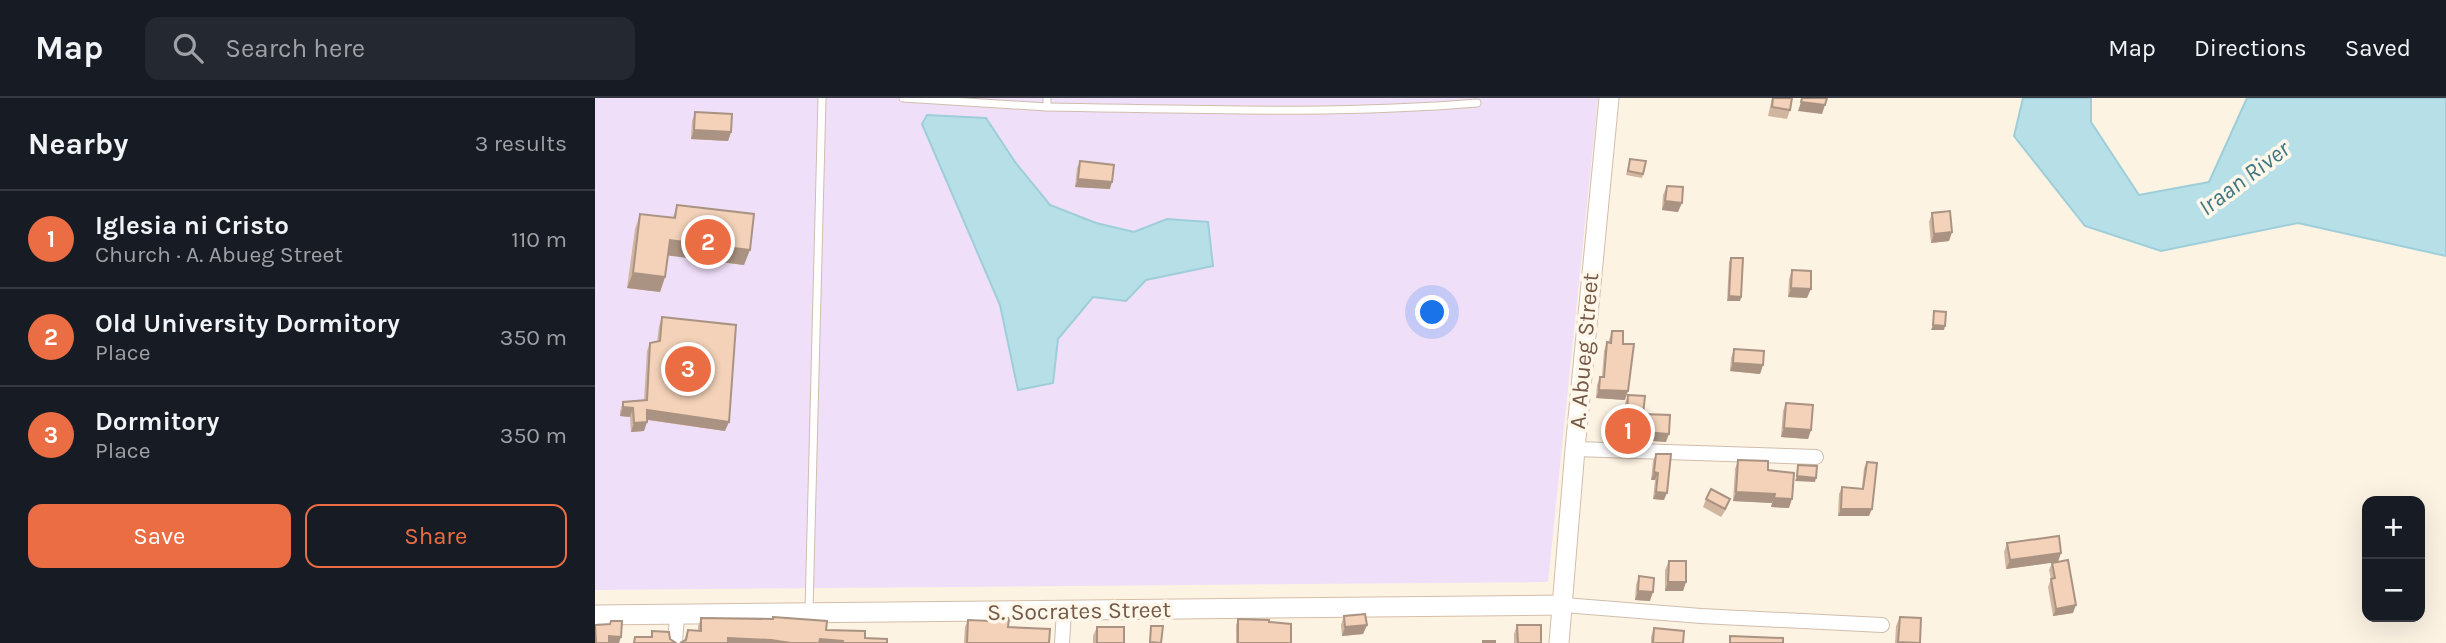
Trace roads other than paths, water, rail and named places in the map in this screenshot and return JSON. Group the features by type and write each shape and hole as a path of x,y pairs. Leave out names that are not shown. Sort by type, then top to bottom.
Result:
{"street":[{"name":"A. Abueg Street","path":"1559,643 1574,449 1609,98"},
{"path":"1574,449 1816,457"},
{"name":"S. Socrates Street","path":"595,615 809,615 1564,605"},
{"path":"1564,605 1701,616 1882,625"},
{"path":"1062,643 1065,611"},
{"path":"675,643 677,616"}],"lane":[{"path":"809,615 822,98"},
{"path":"903,98 1317,111 1477,103"}],"water":[{"name":"Iraan River","path":"2023,98 2091,98 2091,122 2139,195 2209,182 2247,98 2446,98 2446,256 2298,223 2161,251 2085,226 2014,136"},
{"path":"927,115 986,118 1015,162 1050,205 1096,223 1134,232 1167,219 1208,222 1213,266 1146,280 1126,301 1093,297 1058,339 1053,383 1018,390 1000,305 922,124"}],"place":[{"name":"Old University Dormitory","path":"708,242"},
{"name":"Dormitory","path":"688,369"},
{"name":"Iglesia ni Cristo","path":"1628,431"}]}
